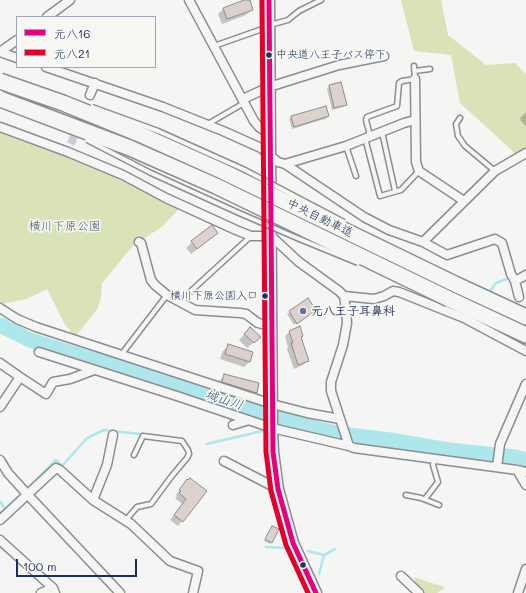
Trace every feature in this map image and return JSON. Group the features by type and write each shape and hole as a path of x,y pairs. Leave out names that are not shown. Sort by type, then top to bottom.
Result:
{"highway":[{"name":"中央自動車道","path":"0,80 63,103 137,133 224,172 526,318"},
{"name":"中央自動車道","path":"0,99 130,148 209,183 526,335"}],"street":[{"path":"48,16 70,0"},
{"path":"189,0 254,121 259,127 269,134"},
{"path":"269,0 272,426 278,489 293,543 316,593"},
{"path":"0,52 16,41"},
{"path":"0,52 16,58"},
{"path":"244,101 269,88 339,65 384,56"},
{"path":"49,68 163,107 261,148 278,162 285,164 364,217 389,230 423,242 448,255 495,239 502,243 511,274 515,281 518,297"},
{"path":"415,72 416,162 419,171 464,201"},
{"path":"90,95 95,83"},
{"path":"285,164 346,146 415,120"},
{"path":"0,127 70,148 209,219 251,236 271,236 298,262 340,291 344,296 347,323 343,346 331,382 331,391 349,444"},
{"path":"423,242 495,171 526,153"},
{"path":"139,242 141,243 151,280 167,295 178,302 195,310 246,314 258,324 271,326"},
{"path":"515,281 526,275"},
{"path":"344,296 374,299 393,291 399,292 464,318 526,351"},
{"path":"0,308 17,320 26,324 272,405 342,422"},
{"path":"39,352 249,420 349,444 354,448 497,465 526,472"},
{"path":"0,363 46,394 53,382 70,379 94,370"},
{"path":"0,407 20,377"},
{"path":"497,465 499,446 526,384"},
{"path":"233,424 249,420"},
{"path":"93,500 107,465 113,435"},
{"path":"0,460 8,473 120,593"},
{"path":"224,460 278,489"},
{"path":"0,520 56,468 93,500 126,520 170,561 198,571 193,593"},
{"path":"518,470 526,485"},
{"path":"0,540 54,591"},
{"path":"518,593 526,569"},
{"path":"401,576 418,593"},
{"path":"41,593 54,591"}],"lane":[{"path":"214,46 288,20 299,11 321,0"},
{"path":"419,171 401,190 380,196 367,137 366,120 367,116 397,106 399,84 415,72 430,69"},
{"path":"0,80 64,98"},
{"path":"0,99 62,128"},
{"path":"208,125 244,101"},
{"path":"85,104 158,130 245,170 348,224"},
{"path":"460,118 456,124 458,136 465,146 495,171"},
{"path":"382,132 395,192"},
{"path":"82,137 152,173 239,213 362,264"},
{"path":"346,146 356,176"},
{"path":"178,302 251,236"},
{"path":"382,243 457,285"},
{"path":"384,273 449,299"},
{"path":"121,355 167,295"},
{"path":"126,520 137,508 151,504 189,454 182,441 143,436 134,456"},
{"path":"425,499 438,482 433,465 434,458"},
{"path":"406,495 425,499 439,505"}],"green space":[{"path":"401,0 441,0 448,35 486,65 515,63 526,74 526,151 518,156 460,103 451,55 414,51"},
{"name":"横川下原公園","path":"0,131 66,156 115,177 179,209 163,226 130,249 102,283 101,297 98,308 75,337 64,323 47,289 27,299 0,304"},
{"path":"414,577 445,588 437,593 419,593"}],"building":[{"path":"244,0 250,0 253,10 227,19 223,8"},
{"path":"341,82 347,105 334,108 329,85"},
{"path":"326,106 329,116 294,127 291,116"},
{"path":"212,225 218,233 197,249 191,241"},
{"name":"元八王子耳鼻科","path":"308,298 316,310 297,324 289,311"},
{"path":"300,326 303,336 301,337 309,361 298,365 289,331"},
{"path":"250,327 261,337 254,343 244,334"},
{"path":"228,344 253,352 250,362 225,354"},
{"path":"224,374 259,383 257,393 222,382"},
{"path":"190,478 207,491 183,522 174,515 186,499 179,493 181,491 179,490 187,479 188,480"},
{"path":"272,526 279,529 272,543 265,539"}],"waterway":[{"path":"518,275 526,270"},
{"path":"490,291 496,283 509,278"},
{"name":"城山川","path":"0,325 30,340 165,380 302,425 341,434 390,440 449,450 515,457 526,460"},
{"path":"29,487 56,460 62,466 87,438 104,430 140,434"},
{"path":"207,444 262,431"},
{"path":"0,501 5,509 19,496"},
{"path":"0,513 5,509"},
{"path":"0,546 47,588"},
{"path":"266,547 286,548"},
{"path":"324,555 335,549"},
{"path":"308,551 324,555 319,574"}],"tunnel":[{"path":"71,144 90,95"}],"transit line":[{"name":"元八21","path":"262,0 266,452 271,491 286,545 308,593"},
{"name":"元八16","path":"269,0 273,452 278,489 293,543 316,593"}],"place":[{"name":"中央道八王子バス停下","path":"269,55"},
{"name":"横川下原公園入口","path":"265,296"},
{"name":"元八王子耳鼻科","path":"303,311"}]}
